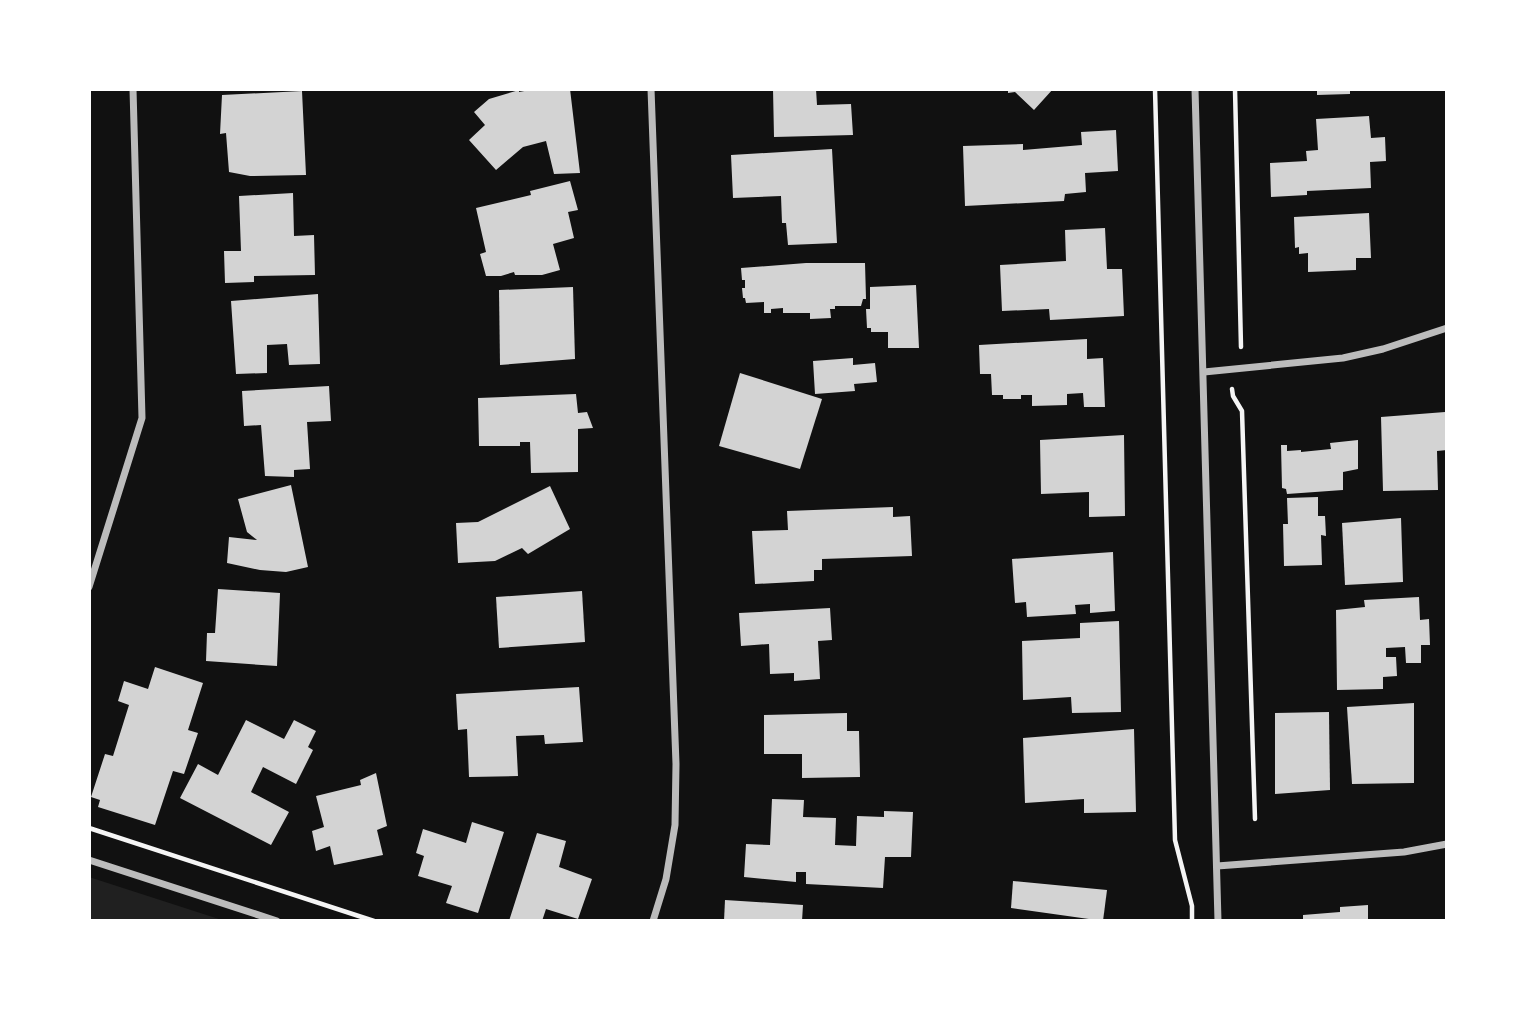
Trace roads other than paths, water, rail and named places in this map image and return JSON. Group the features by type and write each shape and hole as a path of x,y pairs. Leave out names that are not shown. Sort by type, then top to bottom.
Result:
{"street":[{"path":"89,587 142,418 133,89"},
{"path":"651,89 676,764 675,825 666,879 653,921"},
{"path":"1195,89 1218,921"},
{"path":"1204,372 1343,358 1383,349 1447,328"},
{"path":"1217,866 1404,852 1447,844"},
{"path":"89,860 277,921"}]}
